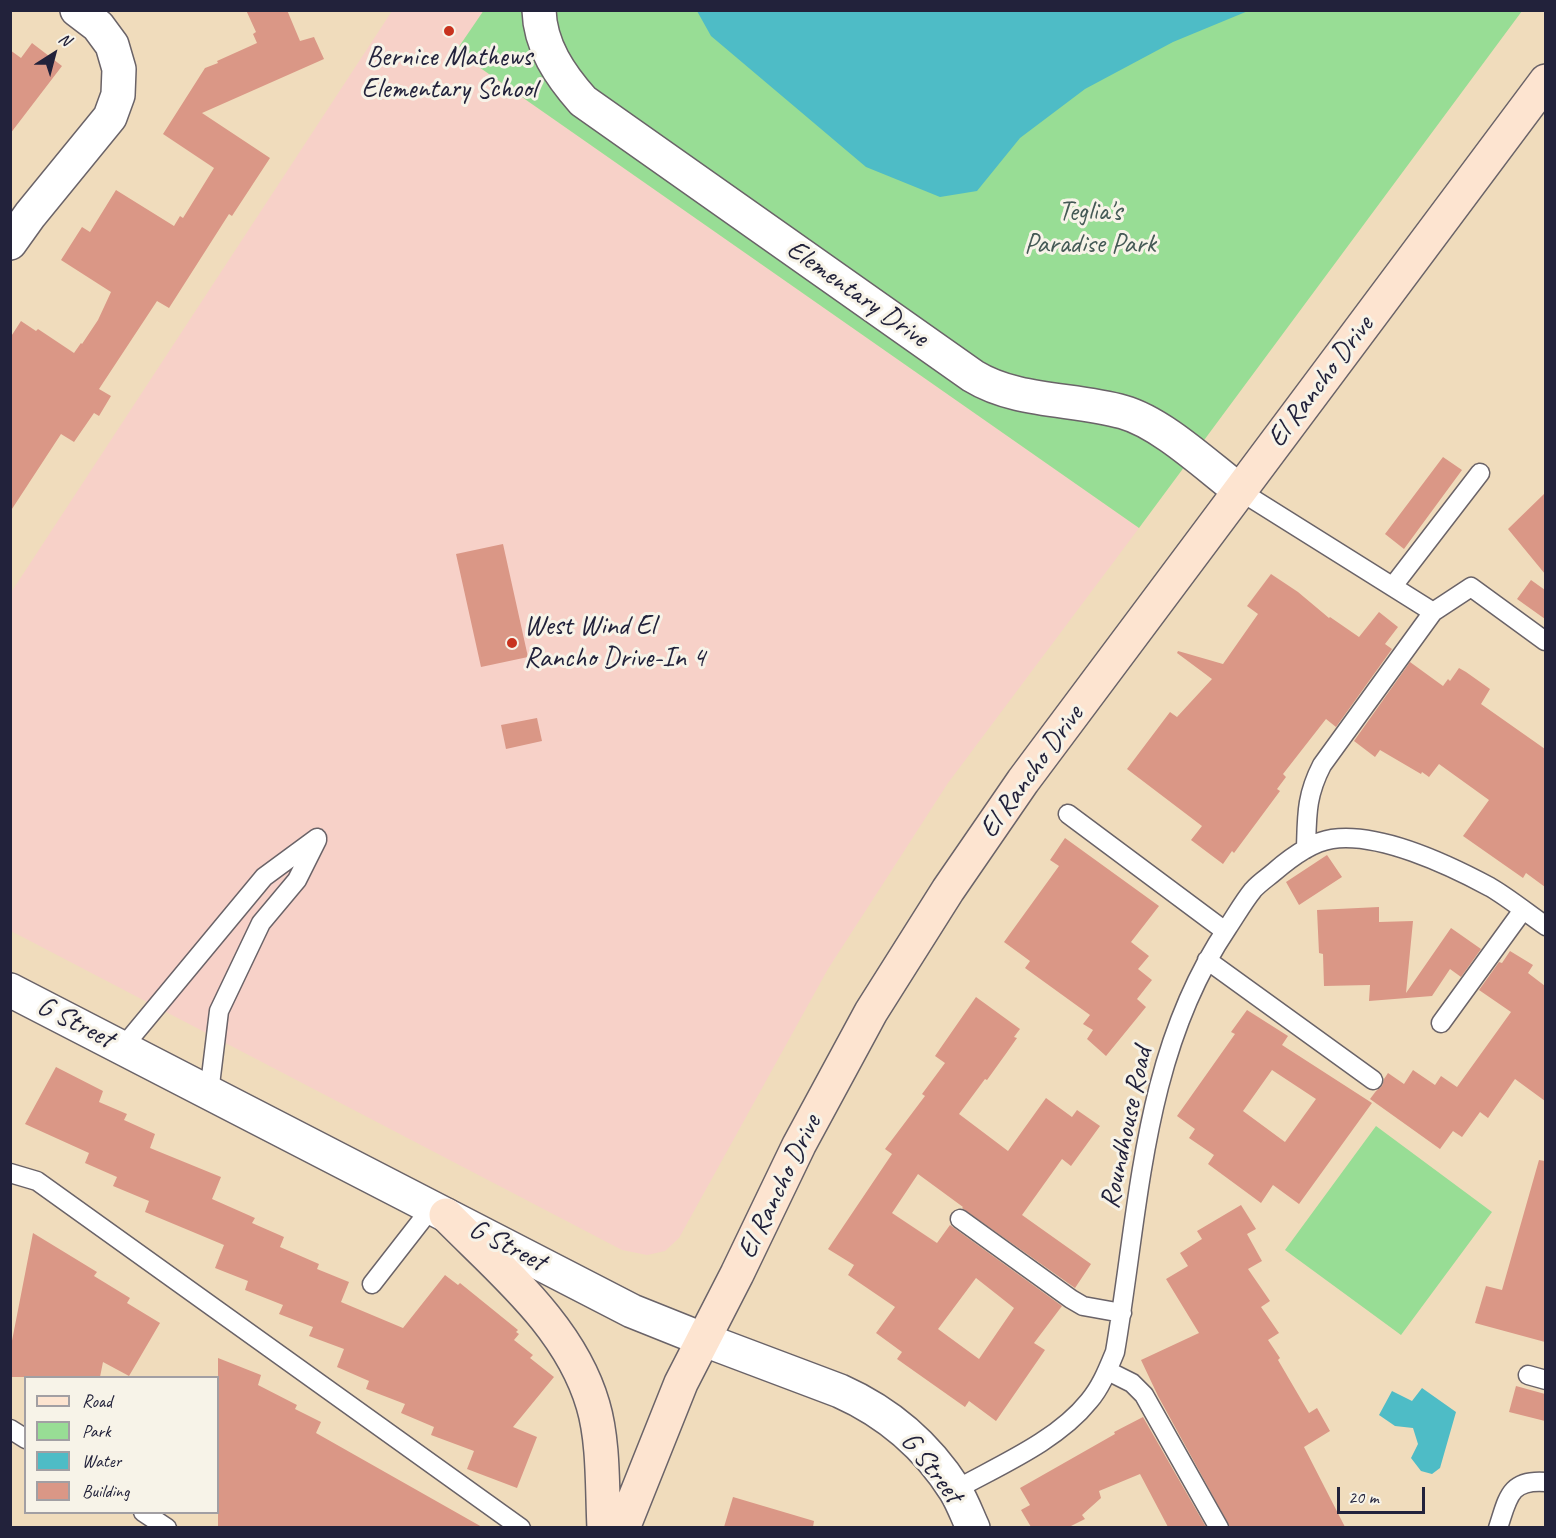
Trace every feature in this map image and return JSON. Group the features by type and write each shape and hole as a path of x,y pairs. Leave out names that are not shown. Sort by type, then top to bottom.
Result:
{"main road":[{"name":"El Rancho Drive","path":"623,1527 681,1383 810,1124 871,1012 948,890 1023,781 1545,81"},
{"path":"439,1211 537,1308 574,1358 585,1381 597,1424 604,1527"}],"street":[{"path":"10,243 110,117 118,95 119,69 112,45 98,26 77,10"},
{"name":"Elementary Drive","path":"539,10 539,20 546,46 562,78 583,101 973,376 1003,391 1125,412 1156,427 1240,491"},
{"name":"G Street","path":"10,990 632,1311 861,1400 894,1422 927,1453 955,1490 973,1527"}],"lane":[{"path":"1393,586 1480,473"},
{"path":"1240,491 1433,612"},
{"path":"1306,849 1307,810 1311,785 1322,765 1433,612 1471,587 1545,641"},
{"path":"1068,813 1225,931"},
{"path":"123,1047 264,877 317,838 297,880 261,923 219,1011 209,1093"},
{"name":"Roundhouse Road","path":"955,1490 1066,1425 1090,1400 1107,1371 1115,1352 1122,1313 1145,1145 1158,1084 1180,1019 1207,960 1254,889 1283,864 1306,849 1331,839 1371,840 1409,850 1491,888 1545,926"},
{"path":"1441,1023 1523,910"},
{"path":"1207,960 1373,1080"},
{"path":"10,1173 37,1181 521,1527"},
{"path":"372,1284 439,1211"},
{"path":"960,1219 1083,1306 1122,1313"},
{"path":"1107,1371 1131,1383 1144,1395 1219,1527"},
{"path":"10,1430 24,1438"},
{"path":"1498,1527 1508,1497 1518,1486 1530,1481 1545,1482"},
{"path":"146,1514 167,1527"}],"shaded area":[{"path":"392,11 484,11 456,51 1139,528 948,783 828,969 679,1238 665,1251 647,1255 622,1250 11,931 10,594"}],"green space":[{"name":"Teglia's Paradise Park","path":"484,10 1522,11 1139,528 456,51"},
{"path":"1376,1126 1492,1212 1401,1335 1285,1250"}],"water":[{"path":"697,11 1248,11 1173,42 1085,89 1020,138 977,191 940,197 866,167 711,36"},
{"path":"1422,1388 1456,1412 1440,1468 1432,1474 1421,1471 1411,1458 1418,1444 1413,1428 1395,1426 1379,1415 1392,1391 1412,1401"}],"building":[{"path":"246,10 287,10 300,41 314,37 324,59 202,113 270,158 232,216 229,214 169,308 157,301 99,389 111,396 99,416 94,413 74,442 61,434 10,512 10,338 21,321 36,331 38,329 74,353 82,344 98,320 111,292 61,260 82,227 90,232 116,190 174,226 180,216 183,218 214,168 163,134 205,68 257,43 253,34 256,32"},
{"path":"32,43 62,66 10,134 10,50 21,58"},
{"path":"1443,457 1462,470 1404,549 1385,534"},
{"path":"1545,493 1545,574 1508,529"},
{"path":"503,544 528,657 481,667 456,554"},
{"path":"1271,574 1298,592 1329,618 1359,637 1379,612 1398,627 1385,644 1392,649 1336,727 1326,719 1283,774 1286,777 1277,789 1280,791 1234,853 1232,851 1223,864 1191,840 1202,826 1127,769 1170,712 1177,717 1212,679 1177,653 1178,651 1223,664 1258,614 1247,606"},
{"path":"1531,580 1545,590 1545,619 1517,599"},
{"path":"1410,662 1443,686 1448,679 1450,681 1459,668 1466,672 1490,689 1481,704 1545,749 1545,887 1526,873 1523,878 1463,836 1489,800 1439,764 1429,777 1380,750 1375,757 1354,741"},
{"path":"537,718 542,741 506,749 501,725"},
{"path":"1065,838 1159,906 1131,942 1149,956 1138,969 1152,980 1137,999 1146,1007 1106,1056 1087,1039 1093,1030 1083,1024 1090,1015 1025,968 1030,961 1004,942 1059,866 1050,860"},
{"path":"1327,855 1342,877 1299,905 1286,882"},
{"path":"1379,907 1379,922 1413,921 1406,993 1451,928 1481,949 1461,977 1450,969 1432,996 1369,1001 1370,985 1324,986 1323,954 1319,953 1317,910"},
{"path":"1510,951 1533,965 1528,973 1545,986 1545,1101 1515,1079 1488,1118 1480,1112 1462,1137 1453,1131 1440,1149 1370,1099 1382,1086 1388,1073 1404,1084 1413,1070 1435,1085 1441,1076 1457,1087 1511,1012 1479,990"},
{"path":"976,997 1020,1029 1014,1037 1017,1038 1005,1055 959,1114 1008,1151 1046,1098 1072,1117 1077,1110 1100,1126 1071,1166 1062,1159 1022,1215 1091,1264 1075,1288 918,1174 892,1213 937,1243 950,1225 1062,1306 1034,1343 1045,1350 996,1421 969,1401 965,1407 897,1359 902,1352 876,1333 895,1307 848,1275 854,1265 828,1249 892,1154 885,1149 925,1096 922,1094 945,1063 935,1056","holes":["976,1278 1014,1308 979,1359 938,1329"]},
{"path":"1247,1010 1288,1036 1282,1045 1372,1103 1299,1204 1273,1185 1261,1203 1208,1164 1214,1155 1189,1138 1195,1129 1177,1116 1235,1034 1231,1032","holes":["1272,1070 1316,1099 1285,1142 1243,1111"]},
{"path":"56,1067 103,1091 99,1102 127,1114 124,1120 155,1134 150,1148 221,1177 212,1199 255,1218 252,1223 284,1237 280,1247 319,1264 317,1269 349,1282 341,1302 403,1328 445,1275 458,1285 460,1283 518,1330 516,1332 519,1334 514,1340 533,1355 530,1358 554,1377 513,1427 537,1437 517,1488 467,1469 474,1451 431,1435 434,1427 401,1413 405,1404 366,1389 369,1381 337,1367 344,1349 309,1336 313,1327 279,1314 283,1305 245,1290 248,1281 215,1268 224,1245 145,1212 149,1201 113,1186 117,1177 85,1163 89,1153 25,1124"},
{"path":"1539,1160 1545,1161 1545,1342 1475,1323 1486,1286 1502,1290"},
{"path":"1241,1205 1256,1229 1247,1234 1262,1261 1248,1269 1270,1301 1261,1307 1279,1333 1268,1340 1309,1413 1317,1408 1330,1431 1304,1447 1345,1527 1230,1527 1158,1396 1141,1360 1199,1333 1166,1279 1188,1266 1180,1253 1202,1239 1197,1231"},
{"path":"33,1233 97,1272 94,1276 130,1298 127,1303 160,1323 129,1376 103,1362 100,1376 10,1377 10,1351"},
{"path":"218,1358 261,1375 258,1385 297,1405 295,1409 321,1422 316,1433 482,1527 218,1527"},
{"path":"1516,1386 1545,1394 1545,1421 1509,1412"},
{"path":"1143,1417 1206,1527 1168,1527 1140,1474 1099,1491 1101,1498 1082,1515 1085,1519 1069,1527 1031,1527 1021,1510 1030,1505 1020,1488"},
{"path":"733,1497 814,1521 813,1527 724,1527"}],"place":[{"name":"Bernice Mathews Elementary School","path":"449,31"},
{"name":"West Wind El Rancho Drive-In 4","path":"512,643"}]}
